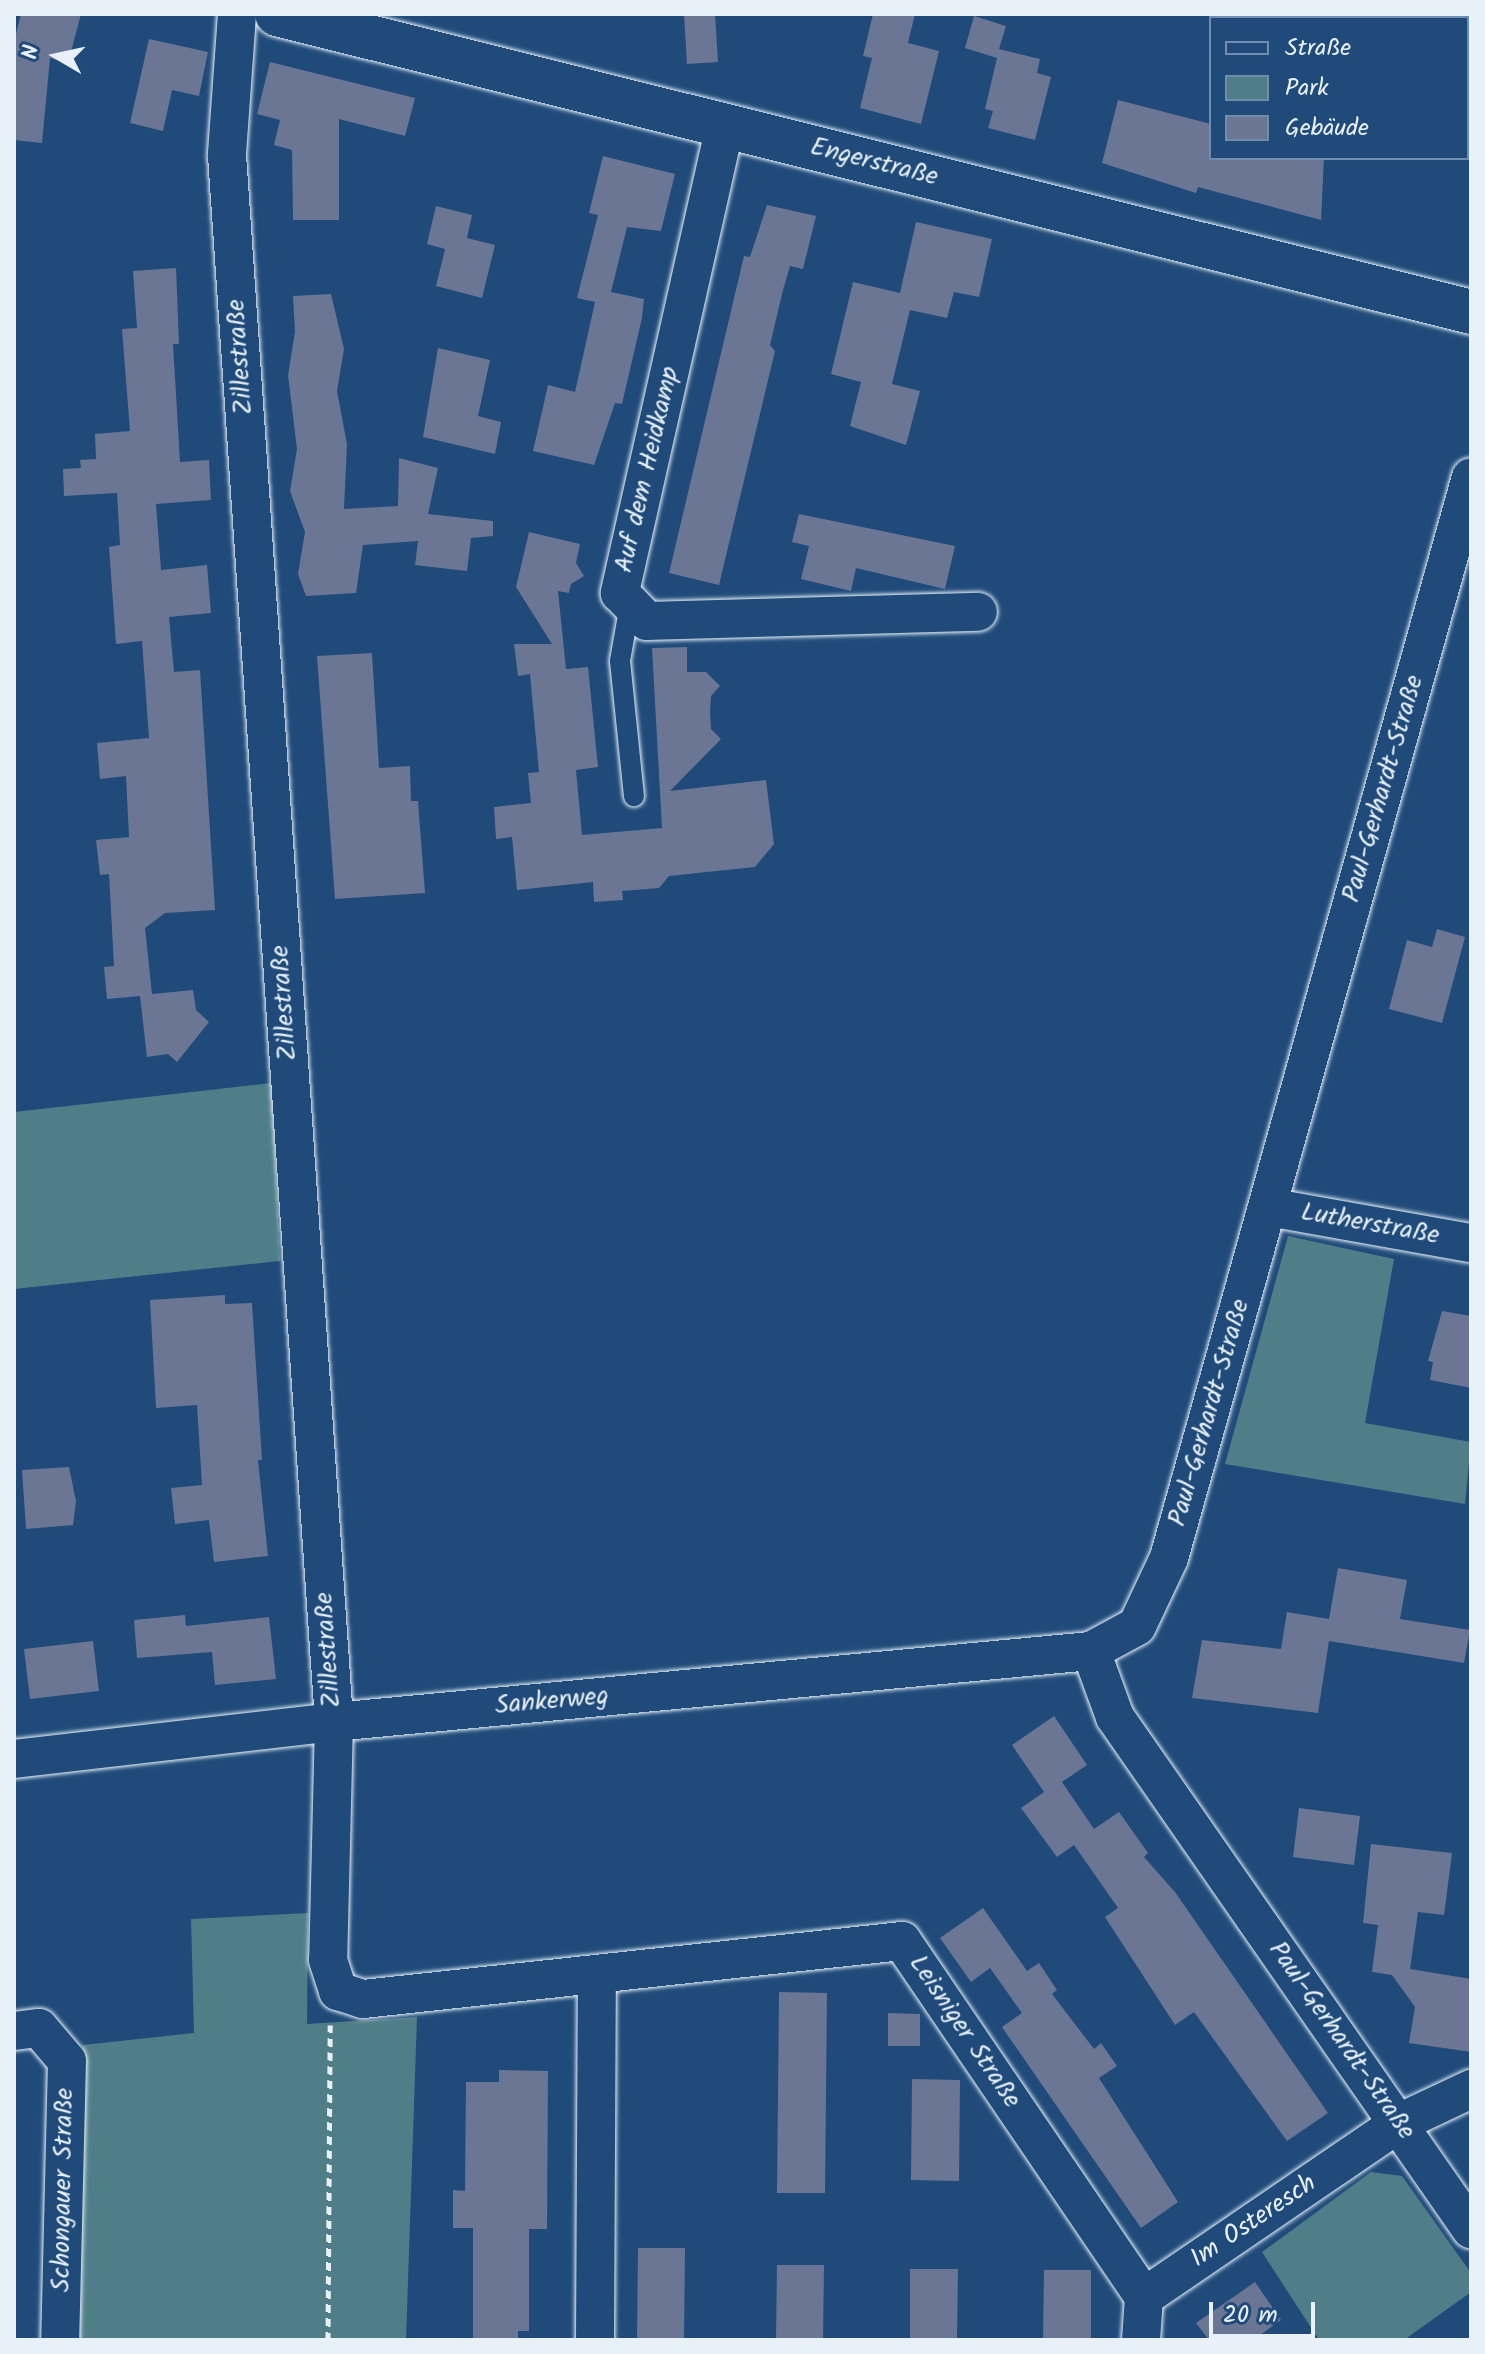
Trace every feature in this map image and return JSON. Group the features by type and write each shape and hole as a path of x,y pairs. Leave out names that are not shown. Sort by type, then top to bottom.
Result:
{"main road":[{"name":"Engerstraße","path":"277,14 1471,312"}],"street":[{"name":"Zillestraße","path":"237,14 227,155 334,1722 328,1960 338,1991"},
{"name":"Auf dem Heidkamp","path":"725,126 620,593 647,621 978,612"},
{"name":"Paul-Gerhardt-Straße","path":"1471,477 1169,1558 1137,1626 1091,1651 1115,1717 1471,2229"},
{"name":"Lutherstraße","path":"1268,1207 1471,1243"},
{"name":"Sankerweg","path":"14,1759 334,1722 1091,1651"},
{"name":"Leisniger Straße","path":"338,1991 363,1999 902,1941 1144,2297"},
{"path":"595,2340 597,1974"},
{"name":"Schongauer Straße","path":"14,2031 39,2028 67,2061 60,2340"},
{"name":"Im Osteresch","path":"1144,2297 1399,2123 1471,2089"},
{"path":"1141,2340 1144,2297"}],"lane":[{"path":"630,604 620,661 634,796"}],"path":[{"path":"328,2340 328,2034 338,1991"}],"green space":[{"path":"272,1083 280,1261 14,1289 14,1112"},
{"path":"1288,1236 1394,1259 1365,1423 1471,1442 1465,1504 1225,1464"},
{"path":"308,1913 307,2024 417,2017 406,2340 78,2340 83,2045 194,2033 191,1919"},
{"path":"1371,2172 1402,2176 1471,2273 1471,2292 1404,2340 1319,2340 1262,2252"}],"building":[{"path":"21,14 81,14 68,63 50,58 42,143 14,140 14,42"},
{"path":"684,14 715,14 718,62 687,64"},
{"path":"873,14 915,14 908,43 939,51 921,124 860,108 872,58 863,56"},
{"path":"974,16 1006,26 999,49 1040,59 1037,73 1051,77 1035,140 988,128 993,111 985,109 997,58 965,48"},
{"path":"149,39 208,52 199,96 172,90 163,131 130,123"},
{"path":"270,62 415,98 405,136 339,119 339,220 293,220 292,150 274,145 280,120 257,114"},
{"path":"1118,100 1209,123 1209,160 1324,160 1321,220 1198,187 1196,193 1102,163"},
{"path":"603,156 675,174 661,231 627,227 611,292 644,299 642,318 622,404 615,403 594,465 533,451 548,385 575,392 595,302 577,298 598,215 589,213"},
{"path":"767,205 816,216 803,269 790,266 783,290 770,345 775,351 719,585 669,573 744,256 750,257"},
{"path":"436,206 472,215 467,238 495,245 482,298 436,286 445,249 427,244"},
{"path":"916,222 992,239 979,297 954,292 947,318 910,310 892,384 920,391 906,445 850,426 861,382 831,374 853,282 900,293"},
{"path":"176,268 179,344 173,344 180,462 209,460 211,500 156,504 161,570 207,565 211,613 169,617 174,672 200,670 215,910 165,913 145,928 152,994 193,990 196,1010 209,1022 177,1062 168,1054 147,1057 140,996 107,999 104,967 114,966 109,874 100,875 96,840 129,837 126,776 100,779 97,743 149,738 142,641 116,644 109,547 120,545 117,493 64,496 63,469 81,468 80,460 96,459 95,434 130,431 122,329 137,328 133,271"},
{"path":"331,294 344,349 337,391 347,444 344,509 398,506 399,458 438,468 428,514 493,521 493,536 471,538 467,571 415,565 418,541 363,545 356,593 306,596 298,574 305,532 290,491 297,449 288,375 295,332 293,296"},
{"path":"438,348 490,360 478,416 501,422 495,454 423,437"},
{"path":"799,514 955,546 945,589 856,568 851,591 801,579 809,546 792,542"},
{"path":"529,532 580,544 576,563 584,576 571,584 569,593 558,591 566,669 588,667 598,767 576,770 582,835 662,828 652,648 687,647 687,672 706,672 720,686 711,696 710,712 711,729 721,739 670,791 766,780 774,844 755,867 669,876 659,888 622,891 623,900 594,902 593,882 517,890 512,837 496,839 494,807 531,803 528,773 539,772 530,674 518,676 514,644 552,644 516,587"},
{"path":"372,653 379,768 410,766 411,801 418,801 425,893 335,899 317,656"},
{"path":"1437,929 1465,937 1442,1023 1389,1009 1407,940 1432,947"},
{"path":"225,1295 225,1304 252,1303 262,1460 258,1460 268,1556 214,1562 209,1520 175,1524 171,1488 202,1485 197,1405 156,1408 150,1300"},
{"path":"1442,1311 1471,1316 1471,1388 1430,1380 1433,1362 1428,1361"},
{"path":"69,1467 76,1501 73,1525 26,1529 22,1470"},
{"path":"1338,1568 1407,1580 1400,1619 1470,1630 1464,1663 1329,1641 1318,1713 1192,1698 1202,1640 1281,1649 1287,1612 1329,1619"},
{"path":"185,1615 186,1626 269,1617 276,1679 215,1685 212,1652 137,1658 134,1620"},
{"path":"93,1641 99,1691 30,1699 24,1649"},
{"path":"1054,1716 1087,1765 1062,1782 1094,1829 1119,1812 1148,1853 1144,1857 1175,1892 1328,2113 1287,2141 1194,2012 1175,2025 1105,1917 1118,1908 1074,1845 1057,1857 1021,1808 1044,1792 1012,1745"},
{"path":"1299,1808 1360,1816 1354,1865 1293,1857"},
{"path":"1371,1844 1452,1853 1444,1915 1418,1912 1410,1969 1471,1979 1471,2052 1409,2043 1415,2007 1392,1975 1372,1972 1378,1925 1363,1923"},
{"path":"983,1908 1027,1971 1039,1963 1057,1990 1052,1994 1094,2049 1101,2043 1117,2066 1099,2078 1178,2202 1141,2228 1002,2027 1022,2013 990,1968 971,1982 940,1938"},
{"path":"779,1992 827,1993 825,2193 777,2193"},
{"path":"888,2013 920,2014 920,2046 888,2046"},
{"path":"499,2070 548,2071 547,2229 529,2229 529,2331 518,2331 518,2340 473,2340 473,2228 453,2228 453,2190 465,2191 466,2082 499,2082"},
{"path":"912,2079 960,2080 959,2181 911,2180"},
{"path":"638,2248 685,2248 684,2340 637,2340"},
{"path":"777,2265 824,2265 823,2340 776,2340"},
{"path":"910,2269 958,2269 957,2340 910,2340"},
{"path":"1044,2270 1091,2270 1091,2340 1043,2340"},
{"path":"1255,2282 1281,2320 1253,2340 1209,2340 1196,2323"}]}
